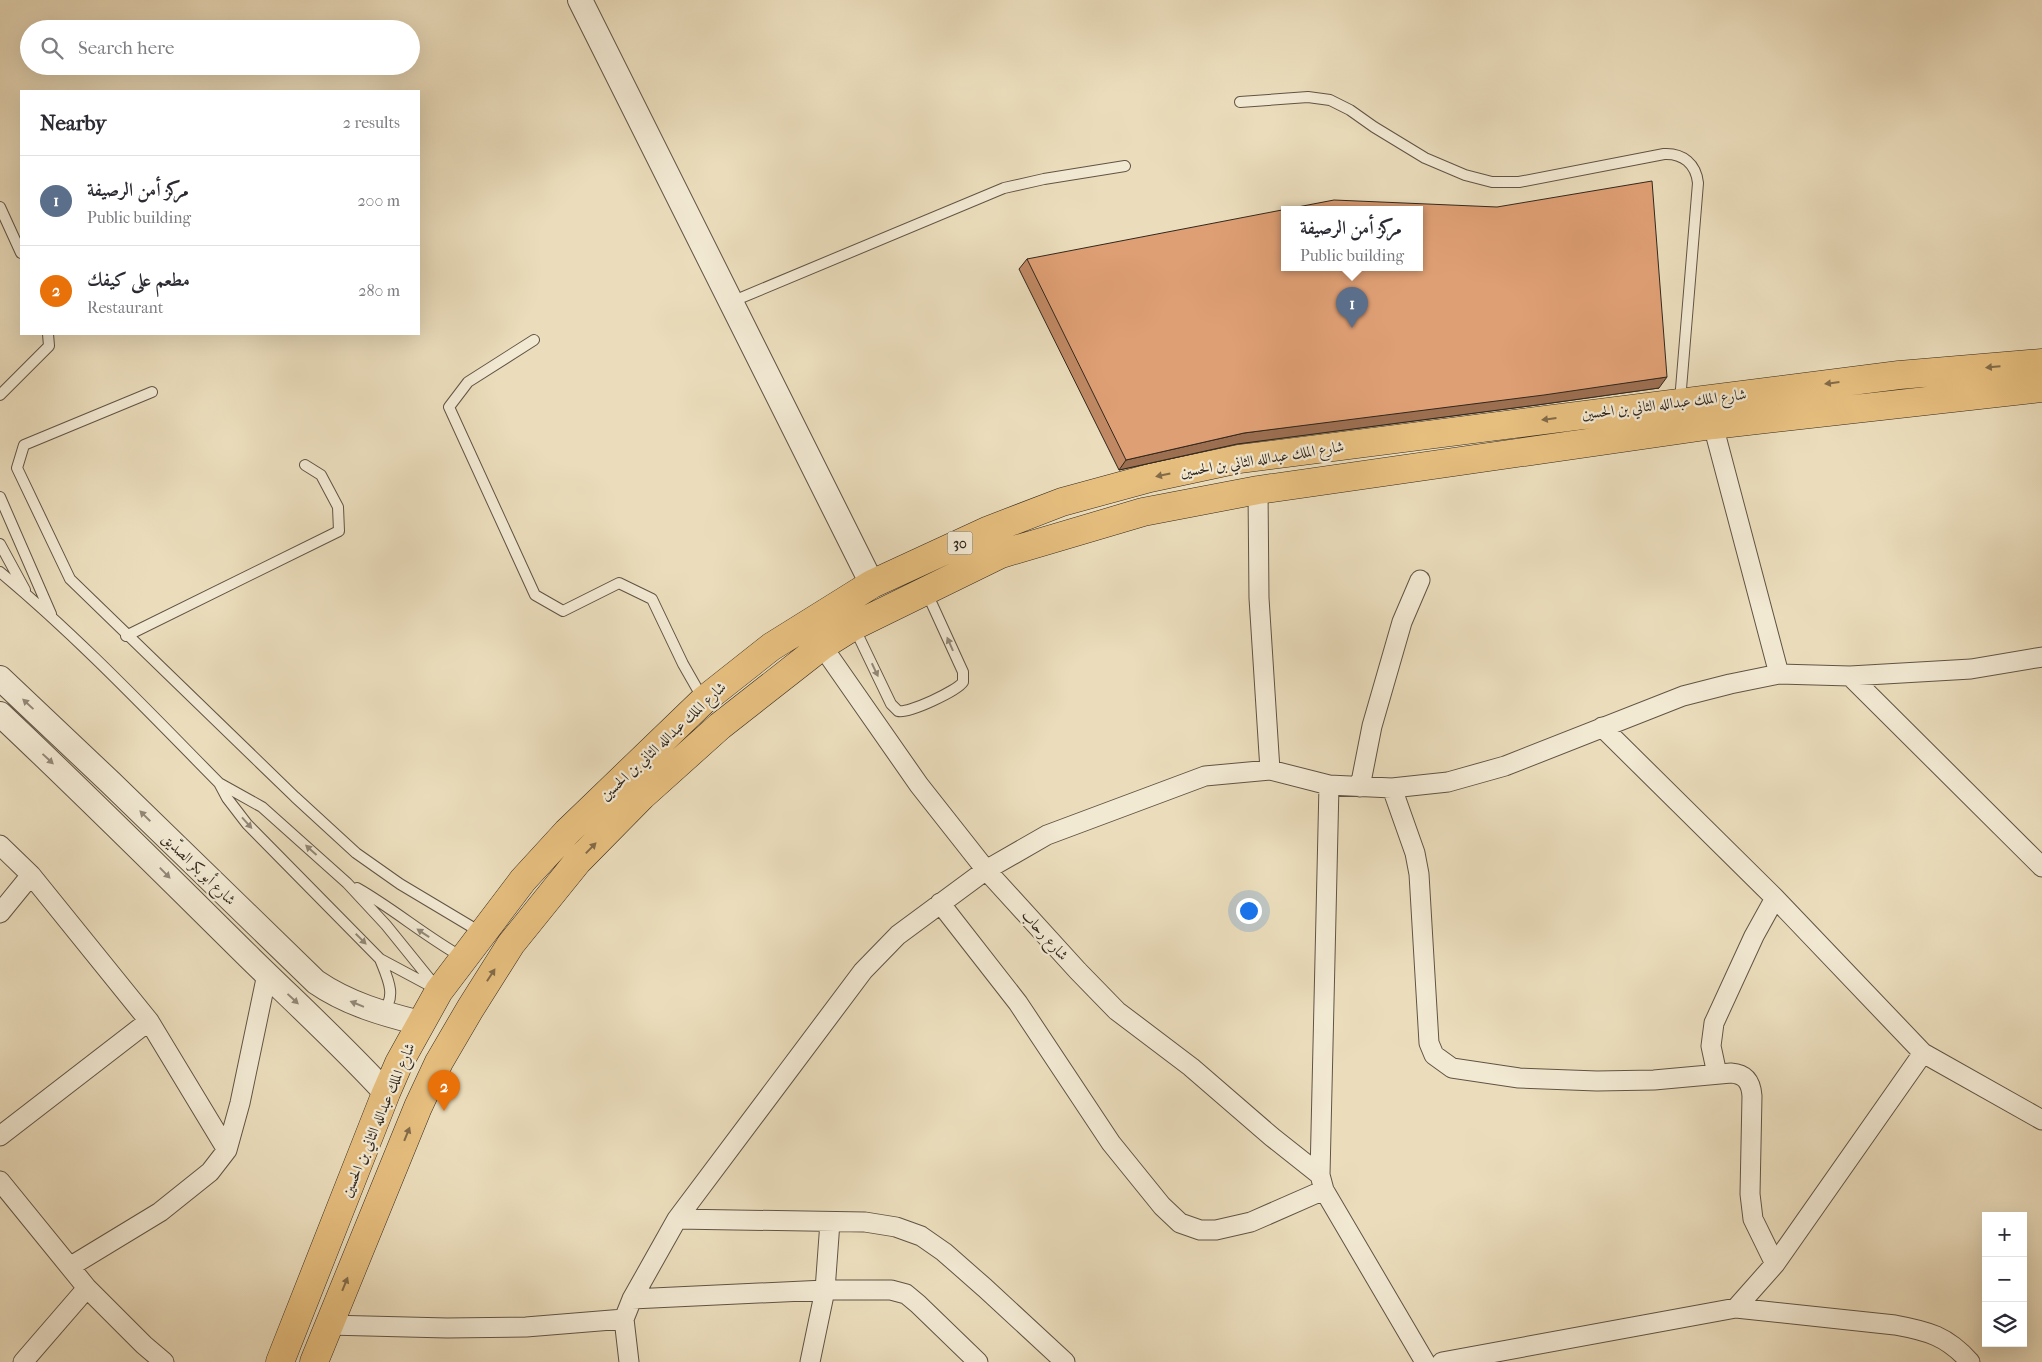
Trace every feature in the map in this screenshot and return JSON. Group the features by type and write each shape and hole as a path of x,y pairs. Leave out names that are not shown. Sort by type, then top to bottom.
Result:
{"main road":[{"name":"شارع الملك عبدالله الثاني بن الحسين","path":"280,1362 386,1093 420,1023 439,991 523,880 567,832 704,700 771,647 872,584 989,530 1062,502 1150,478 1239,459 1899,375 2042,363"},
{"path":"1899,375 1903,403"},
{"name":"شارع الملك عبدالله الثاني بن الحسين","path":"314,1362 418,1107 439,1062 511,944 578,861 642,796 720,726 822,646 854,626 1010,551 1143,512 1258,490 1712,425 2042,388"},
{"path":"1374,442 1379,472"},
{"path":"439,991 470,1009"}],"street":[{"path":"580,0 872,584"},
{"path":"1712,425 1780,674"},
{"path":"1258,490 1259,598 1270,770"},
{"path":"1360,787 1372,726 1399,632 1420,580"},
{"name":"شارع رحاب","path":"822,646 919,785 986,870 1078,971 1117,1011 1191,1067 1322,1183"},
{"path":"629,1362 624,1319 632,1299 677,1218 863,971 898,934 940,902 986,870 1047,835 1179,784 1205,776 1270,770 1329,785 1392,788 1448,782 1505,766 1683,696 1780,674 1850,676 1971,669 2042,657"},
{"path":"1850,676 2042,867"},
{"name":"شارع أبو بكر الصدّيق","path":"0,678 316,982 339,997 361,1007 420,1023"},
{"name":"شارع أبو بكر الصدّيق","path":"0,714 344,1048 386,1093"},
{"path":"1602,727 1775,898 1923,1053 2042,1120"},
{"path":"1329,785 1322,1183 1425,1362"},
{"path":"1392,788 1415,853 1419,874 1429,1042 1434,1055 1444,1064 1462,1071 1519,1078 1616,1081 1654,1080 1717,1074 1739,1074 1744,1077 1751,1087 1750,1194 1753,1219 1775,1264"},
{"path":"0,844 30,875 149,1021 227,1150"},
{"path":"0,913 30,875"},
{"path":"1717,1074 1712,1046 1714,1023 1754,936 1775,898"},
{"path":"940,902 1018,1003 1112,1143 1162,1206 1180,1223 1200,1230 1216,1230 1251,1222 1322,1183"},
{"path":"71,1266 160,1212 210,1172 227,1150 240,1103 267,974"},
{"path":"0,1136 149,1021"},
{"path":"1736,1308 1775,1264 1923,1053"},
{"path":"0,1181 88,1288 144,1346 164,1362"},
{"path":"677,1218 865,1222 896,1227 921,1236 944,1252 1065,1362"},
{"path":"810,1362 825,1290 830,1222"},
{"path":"23,1362 88,1288"},
{"path":"632,1299 825,1290 891,1290 906,1294 978,1362"},
{"path":"1442,1362 1736,1308 1895,1325 1933,1333 1959,1349 1970,1362"},
{"path":"328,1325 447,1328 526,1327 624,1319"}],"lane":[{"path":"1240,102 1308,97 1330,100 1350,110 1374,128 1425,158 1465,175 1492,182 1519,182 1664,154 1679,155 1685,158 1695,169 1698,184 1680,402"},
{"path":"730,302 1004,188 1044,179 1125,166"},
{"path":"0,207 20,250"},
{"path":"0,395 49,346 48,335"},
{"path":"534,340 468,382 449,407 534,596 563,611 619,583 652,599 683,664 704,700"},
{"path":"152,392 24,446 17,468 70,580 295,798 356,853 400,884 483,933"},
{"path":"126,636 339,531 338,507 321,475 305,465"},
{"path":"0,497 53,617"},
{"path":"0,544 27,594"},
{"path":"0,572 53,617 106,668 219,784 247,824 380,959 439,991"},
{"path":"854,626 891,704 898,711 908,711 956,688 963,682 963,672 926,590"},
{"path":"219,784 262,807 347,883 386,925 439,991"},
{"path":"347,883 376,899 426,936 464,958"},
{"path":"380,959 392,993 388,1007 382,1012"}],"building":[{"path":"1652,181 1667,377 1544,395 1244,433 1126,460 1027,259 1281,211 1281,271 1423,271 1423,206 1303,206 1334,200 1497,207"}],"place":[{"name":"مركز أمن الرصيفة","path":"1352,328"},
{"name":"مطعم على كيفك","path":"444,1111"}]}
